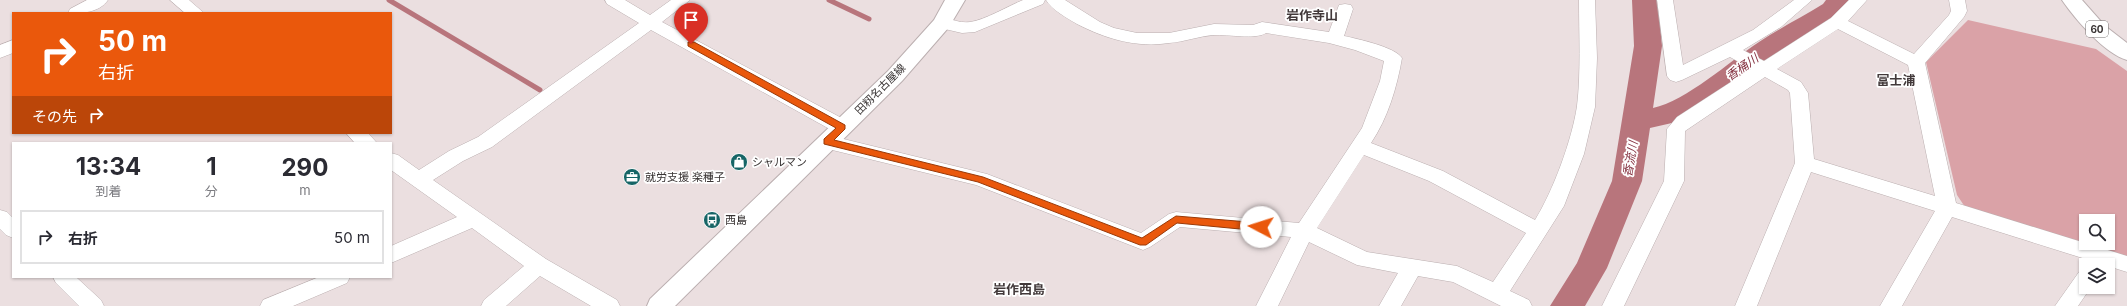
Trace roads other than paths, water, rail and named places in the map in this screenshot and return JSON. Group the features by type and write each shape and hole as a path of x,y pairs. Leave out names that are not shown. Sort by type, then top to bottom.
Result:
{"main road":[{"name":"田籾名古屋線","path":"659,306 895,76 942,23 956,0"},
{"name":"60","path":"2072,0 2098,30 2127,53"}],"street":[{"path":"78,12 100,0"},
{"path":"178,0 195,12"},
{"path":"613,0 834,134 980,179 1143,242 1176,219 1304,231 1364,259 1456,274 1510,300 1538,230 1554,206 1568,169 1586,107 1588,58 1587,0"},
{"path":"418,180 456,156 485,142 682,0"},
{"path":"942,23 962,28 975,27 1037,0"},
{"path":"1054,0 1069,12 1102,31 1124,37 1168,38 1208,30 1257,31 1262,27 1302,31 1335,38 1393,58 1389,81 1371,129 1304,231 1267,306"},
{"path":"1666,0 1676,76 1732,52 1792,12 1804,0"},
{"path":"1613,306 1644,246 1674,181 1676,129 1684,121 1763,68 1837,22 1859,0"},
{"path":"1916,62 1956,17 1958,11 1957,0"},
{"path":"1335,38 1345,9"},
{"path":"1837,22 1916,62"},
{"path":"0,52 12,46"},
{"path":"1732,52 1795,86 1799,93 1805,163 1746,306"},
{"path":"1891,306 1947,208 1916,62"},
{"path":"356,134 367,142"},
{"path":"1360,146 1436,176 1538,230"},
{"path":"392,161 539,265 609,306"},
{"path":"1805,163 1947,208 2093,258"},
{"path":"0,217 12,229"},
{"path":"392,255 474,218"},
{"path":"2115,262 2127,264"},
{"path":"492,306 539,265"},
{"path":"1390,306 1413,266"},
{"path":"64,278 94,306"},
{"path":"271,306 338,278"},
{"path":"2066,306 2079,288"}],"waterway":[{"path":"389,0 540,90"},
{"path":"829,0 869,19"},
{"name":"香流川","path":"1567,306 1591,268 1627,181 1648,46 1645,0"},
{"name":"香桶川","path":"1637,121 1675,113 1740,70 1769,48 1833,10 1839,0"}],"place":[{"name":"シャルマン","path":"739,162"},
{"name":"就労支援 楽種子","path":"632,177"},
{"name":"西島","path":"712,220"}],"district":[{"name":"岩作寺山","path":"1312,15"},
{"name":"富士浦","path":"1896,80"},
{"name":"岩作西島","path":"1019,289"}]}
